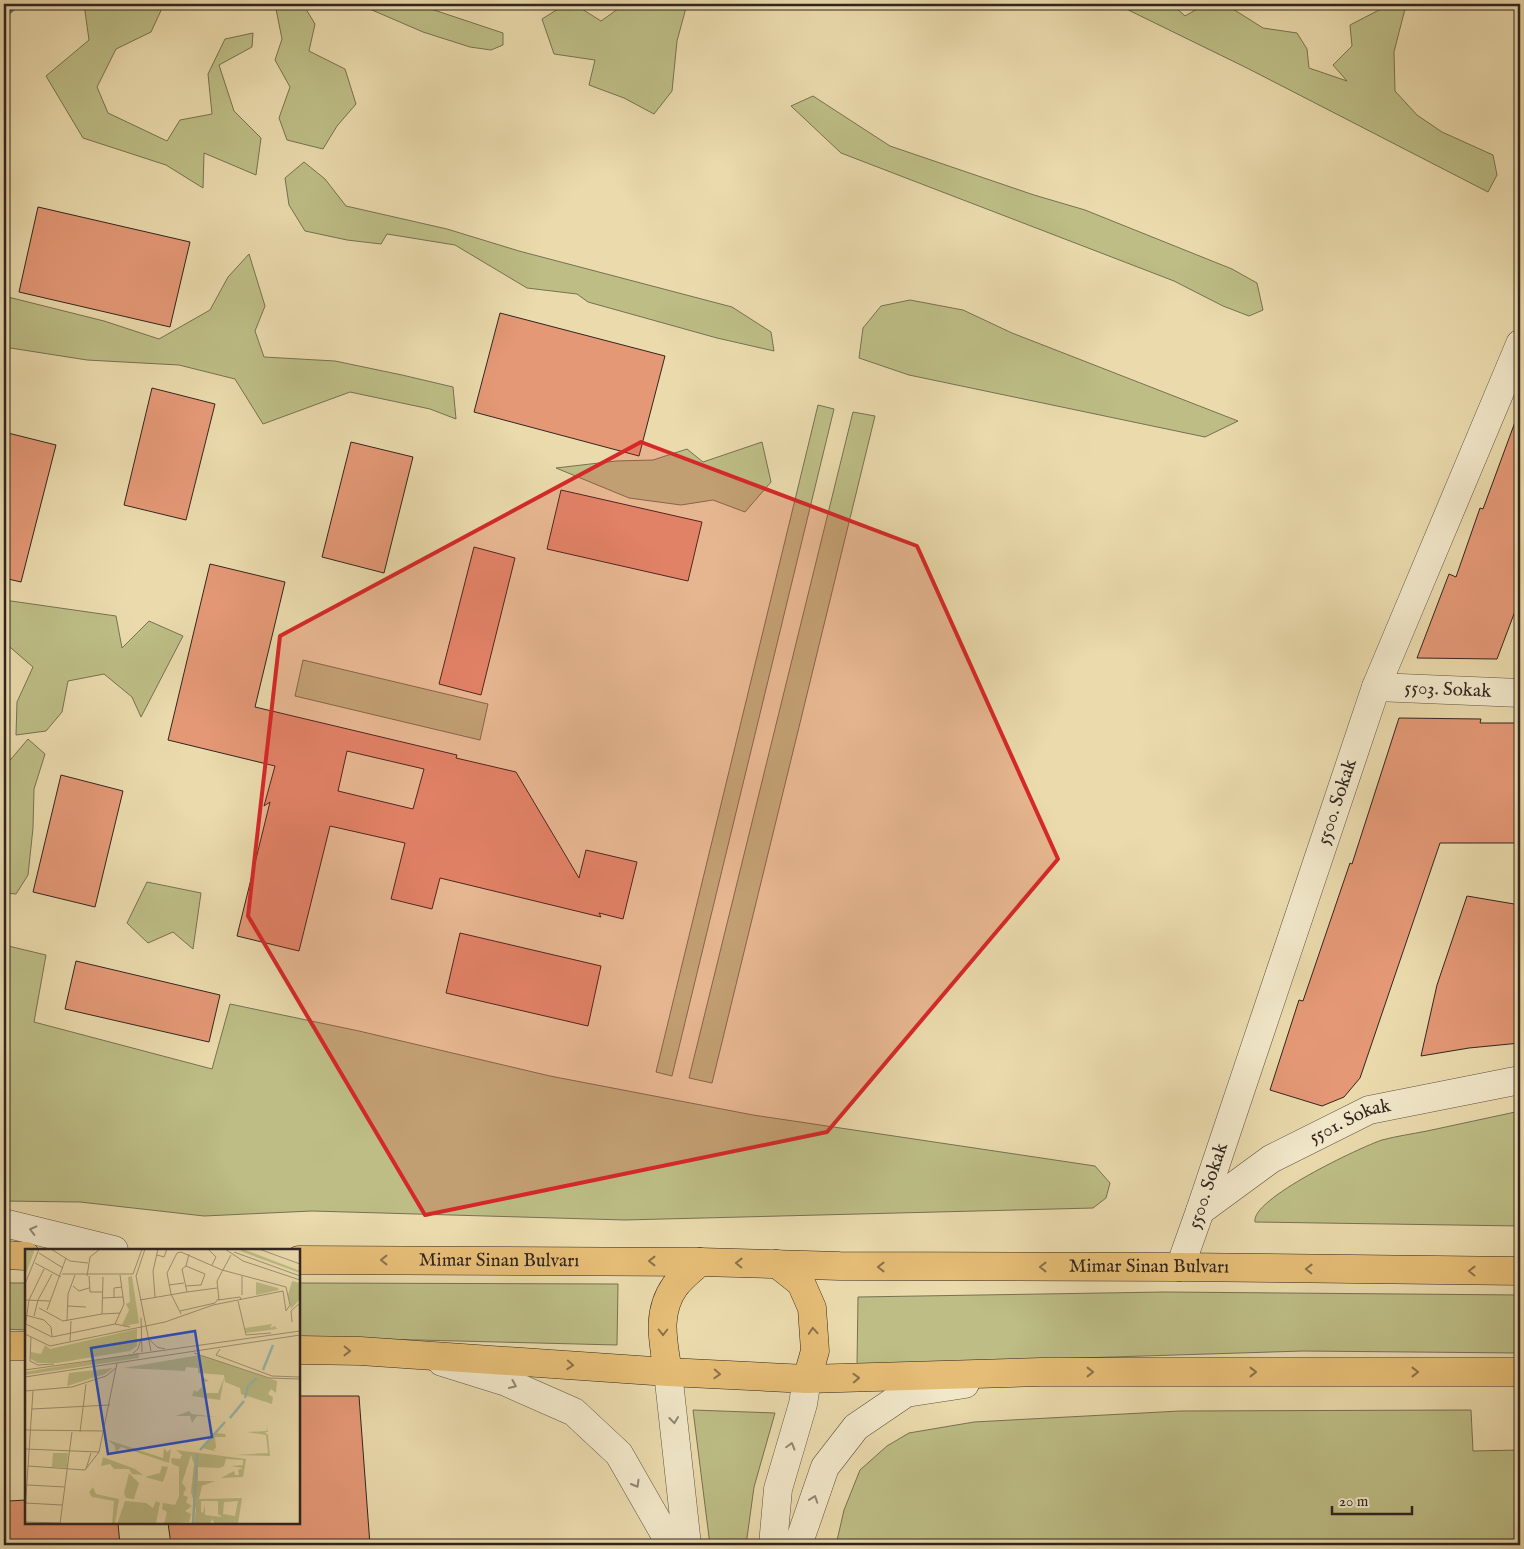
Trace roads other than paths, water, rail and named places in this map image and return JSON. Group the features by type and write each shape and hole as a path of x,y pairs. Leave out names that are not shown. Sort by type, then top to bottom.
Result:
{"highway":[{"path":"4,1255 25,1256"},
{"name":"Mimar Sinan Bulvarı","path":"300,1260 700,1262"},
{"path":"668,1372 662,1338 663,1308 676,1285 700,1262 777,1264 801,1283 812,1308 815,1351 807,1379"},
{"name":"Mimar Sinan Bulvarı","path":"777,1264 1520,1271"},
{"path":"4,1346 25,1346"},
{"path":"300,1350 416,1354 668,1372 807,1379 1041,1372 1520,1372"}],"street":[{"name":"5500. Sokak","path":"1180,1267 1376,687 1520,344"},
{"name":"5503. Sokak","path":"1376,687 1520,693"},
{"name":"5501. Sokak","path":"1200,1211 1271,1159 1369,1110 1520,1080"},
{"path":"4,1223 110,1249"},
{"path":"416,1354 506,1382 574,1412 619,1454 671,1545"},
{"path":"668,1372 687,1545"},
{"path":"798,1545 825,1467 856,1427 906,1393 1041,1372"},
{"path":"773,1545 778,1489 803,1404 807,1379"}],"waterway":[{"path":"4,14 16,4"}]}
